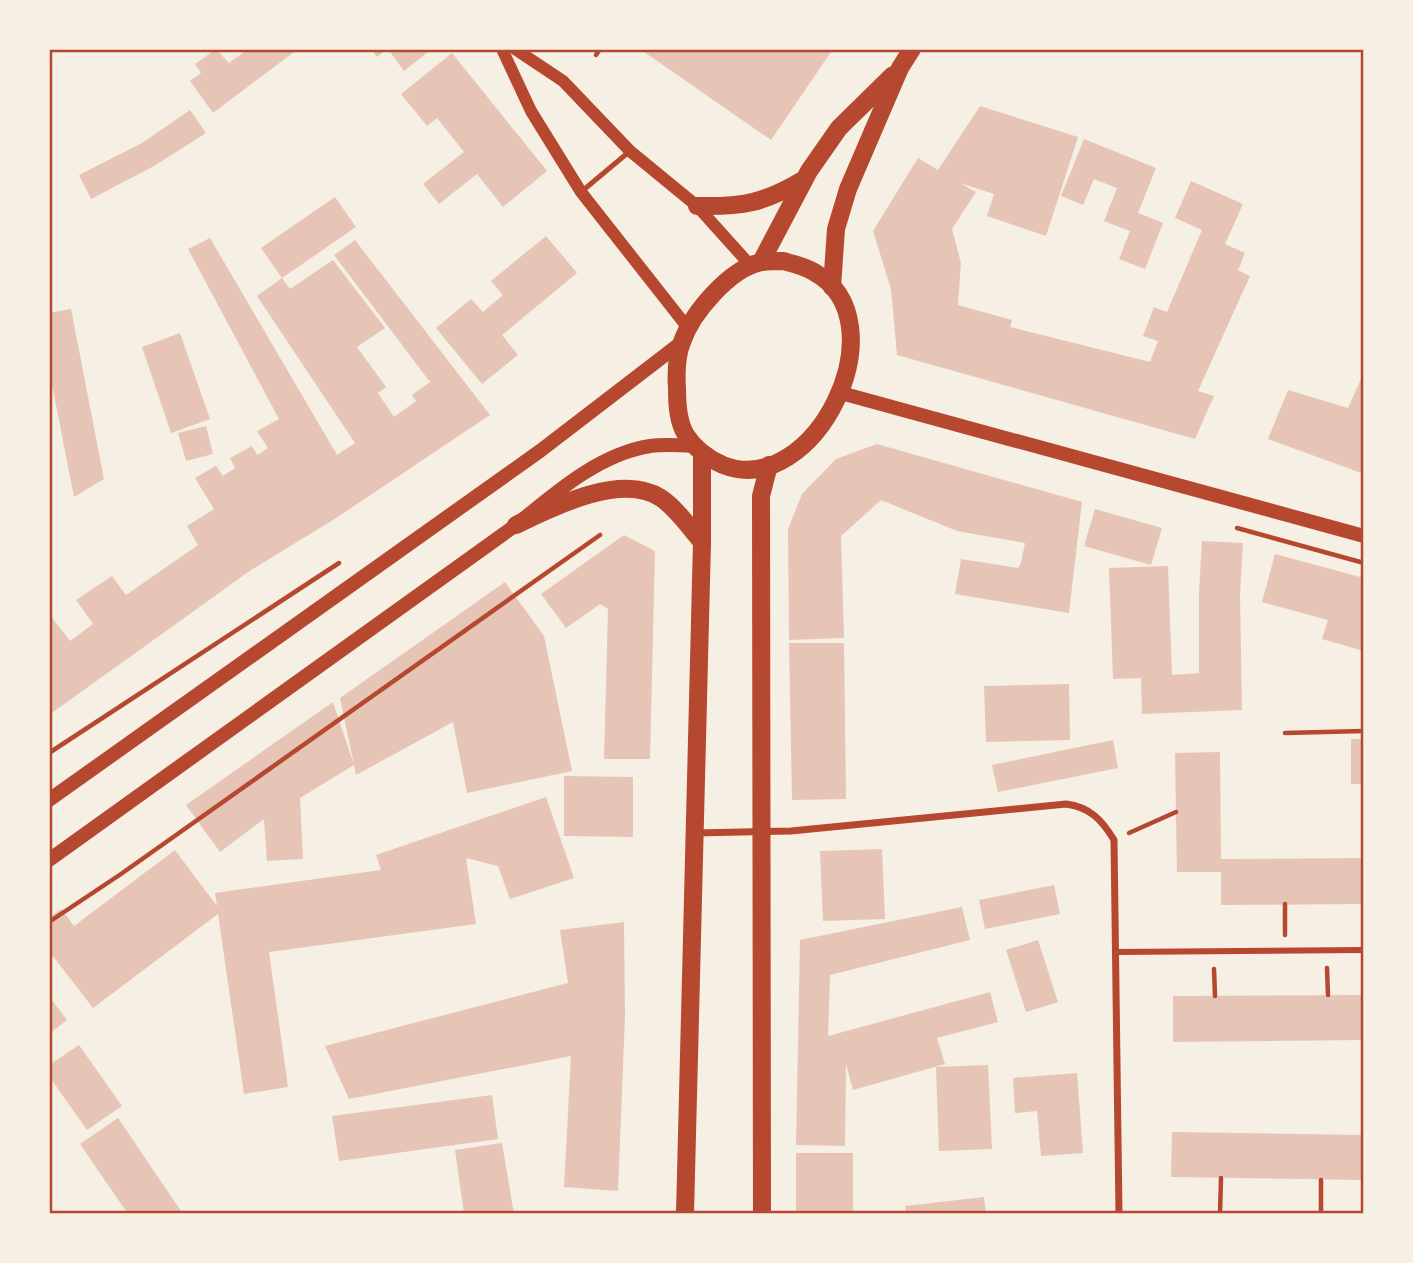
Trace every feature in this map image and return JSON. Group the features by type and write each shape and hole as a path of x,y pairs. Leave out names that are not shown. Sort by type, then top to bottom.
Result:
{"main road":[{"path":"832,287 836,229 848,190 900,68 912,49"},
{"path":"756,264 803,180 839,128 900,68"},
{"path":"697,206 730,207 753,203 776,196 803,180"},
{"path":"49,800 540,451 685,335 720,287 756,264 783,261 800,266 815,272 832,287 842,303 850,327 850,349 841,393 835,406 813,435 784,458 769,465 741,469 727,466 698,450 684,432 679,418 676,376 685,335"},
{"path":"841,393 1364,536"},
{"path":"49,860 516,524 564,486 630,451 651,446 698,450"},
{"path":"685,1214 702,542 698,450"},
{"path":"762,1214 761,496 769,465"},
{"path":"516,524 598,493 639,490 662,499 702,542"}],"street":[{"path":"502,49 531,111 581,192 685,335"},
{"path":"515,49 563,81 630,151 697,206 756,264"},
{"path":"695,833 805,829 1066,804 1077,805 1092,812 1103,822 1114,840 1119,1214"},
{"path":"1116,952 1364,950"}],"lane":[{"path":"581,192 630,151"}],"path":[{"path":"596,55 600,49"},
{"path":"49,922 121,874 600,535"},
{"path":"49,753 347,558"},
{"path":"1285,733 1364,731"},
{"path":"1114,840 1176,812"},
{"path":"1285,904 1286,951"},
{"path":"1214,951 1215,996"},
{"path":"1327,951 1328,995"},
{"path":"1220,1214 1221,1178"},
{"path":"1321,1180 1321,1214"}],"building":[{"path":"216,49 229,63 248,49 298,49 213,113 190,81 201,73 195,64"},
{"path":"371,49 387,49 377,57"},
{"path":"388,49 432,49 404,71"},
{"path":"640,49 833,49 771,140"},
{"path":"452,53 547,171 503,207 477,174 439,204 423,184 464,152 437,118 427,126 401,94"},
{"path":"980,106 1078,137 1046,236 987,216 994,194 960,183 976,192 952,229 961,263 958,305 1012,320 1010,327 1150,362 1158,341 1143,336 1154,307 1167,312 1202,230 1175,218 1191,181 1243,204 1225,244 1245,253 1238,270 1250,276 1198,391 1214,396 1195,439 897,355 891,289 873,231 918,158 938,170"},
{"path":"190,110 206,133 154,166 91,199 79,175 142,143"},
{"path":"1084,139 1156,168 1138,213 1163,223 1145,269 1119,259 1130,231 1104,221 1117,188 1094,179 1083,205 1061,196"},
{"path":"335,197 356,227 282,278 261,248"},
{"path":"546,236 577,273 502,335 518,355 482,384 436,328 471,299 483,312 503,295 491,281"},
{"path":"210,238 337,455 355,443 257,296 282,278 290,289 333,260 385,328 357,347 386,387 378,393 394,417 416,401 412,395 430,382 334,255 355,240 490,415 333,520 251,570 49,715 49,614 70,641 93,624 76,600 112,576 126,595 198,545 187,526 214,509 195,478 216,466 223,476 235,468 230,458 252,446 257,455 268,448 257,431 279,419 188,249"},
{"path":"71,309 104,479 74,497 49,369 49,313"},
{"path":"180,333 210,419 171,433 142,347"},
{"path":"1364,372 1364,474 1268,439 1288,390 1348,408"},
{"path":"206,426 213,454 186,461 178,433"},
{"path":"877,444 1082,502 1069,613 955,594 961,559 1018,568 1025,543 957,531 881,500 841,536 844,638 789,640 788,529 802,494 836,459"},
{"path":"1095,509 1162,528 1151,565 1084,546"},
{"path":"624,535 655,551 650,759 604,759 608,609 600,604 566,628 541,594"},
{"path":"1202,541 1243,543 1240,595 1242,710 1142,714 1141,678 1113,679 1109,568 1168,566 1172,675 1199,673"},
{"path":"1275,554 1364,578 1364,651 1322,639 1328,620 1262,602"},
{"path":"505,582 544,636 572,771 467,793 453,722 356,775 340,698"},
{"path":"789,643 844,643 846,799 792,800"},
{"path":"1069,684 1070,740 986,742 984,686"},
{"path":"333,702 354,765 300,798 303,859 267,861 264,819 220,852 186,805"},
{"path":"1351,739 1364,739 1364,784 1351,784"},
{"path":"1113,740 1118,768 998,792 992,765"},
{"path":"1220,752 1221,859 1364,858 1364,904 1221,905 1221,872 1177,872 1175,753"},
{"path":"564,776 633,777 633,837 564,836"},
{"path":"546,797 574,878 510,899 498,866 466,858 476,924 269,952 288,1087 244,1094 218,914 93,1008 49,951 49,918 61,909 74,926 175,850 217,906 215,893 381,870 376,855"},
{"path":"882,849 885,919 823,921 820,851"},
{"path":"1054,885 1060,914 985,929 979,900"},
{"path":"962,907 970,940 830,975 828,1036 990,992 998,1022 937,1038 945,1064 853,1090 846,1064 845,1146 796,1145 800,940"},
{"path":"624,922 625,1016 618,1191 564,1187 571,1056 349,1099 325,1046 568,983 560,930"},
{"path":"1038,940 1058,1002 1026,1012 1006,950"},
{"path":"1364,995 1364,1040 1173,1042 1173,996"},
{"path":"49,996 67,1020 49,1034"},
{"path":"79,1045 122,1106 87,1130 49,1076 49,1065"},
{"path":"988,1065 992,1149 939,1151 936,1067"},
{"path":"1077,1073 1083,1153 1041,1156 1037,1111 1015,1113 1013,1078"},
{"path":"492,1095 498,1139 339,1161 332,1116"},
{"path":"118,1118 183,1214 128,1214 80,1144"},
{"path":"1172,1132 1364,1135 1364,1180 1171,1177"},
{"path":"502,1143 514,1214 464,1214 455,1150"},
{"path":"796,1153 853,1153 853,1214 796,1214"},
{"path":"984,1197 986,1214 906,1214 905,1206"}]}
